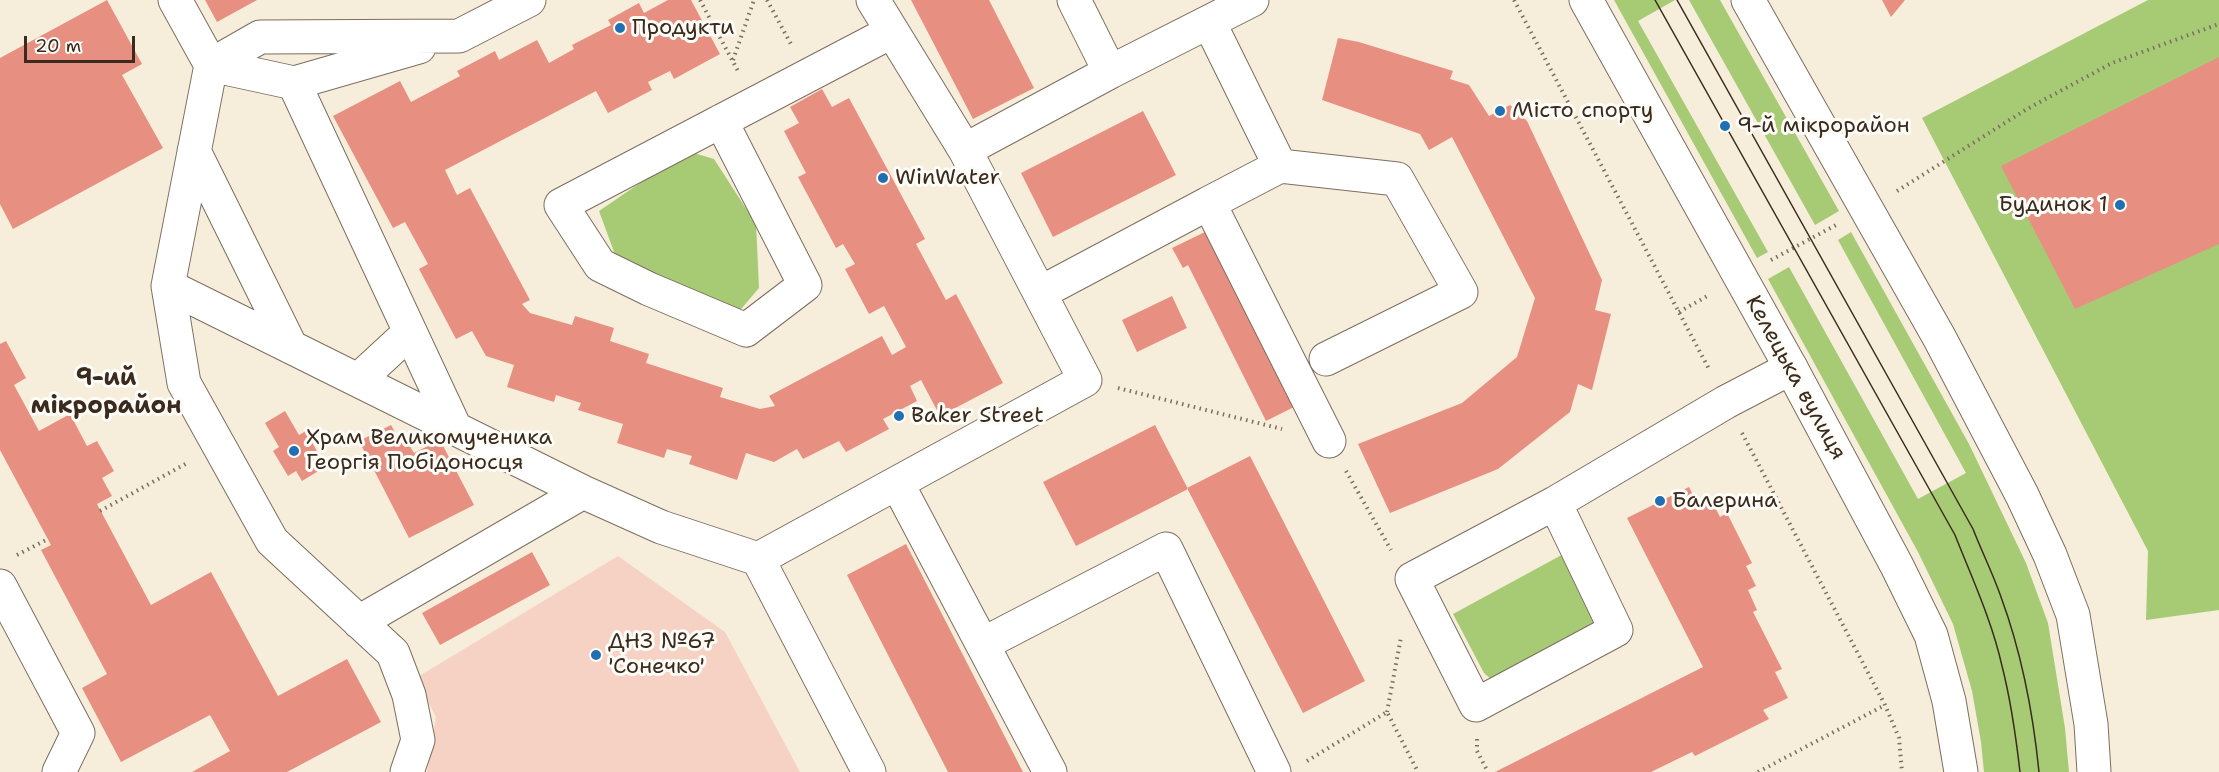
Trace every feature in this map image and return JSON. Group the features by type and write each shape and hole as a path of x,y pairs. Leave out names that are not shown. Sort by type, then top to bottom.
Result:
{"main road":[{"path":"176,0 211,64 168,286 184,383 272,541 393,653 409,695 418,740 407,772"},
{"path":"758,559 1085,380 965,150 873,0"},
{"path":"1074,0 1110,72"},
{"path":"965,150 1110,72 1252,0"},
{"name":"Келецька вулиця","path":"1586,0 1791,368 1931,634 1949,702 1961,772"},
{"path":"1748,0 1939,337 2022,495 2050,555 2073,615 2091,724 2094,772"},
{"path":"211,64 294,83 459,36 514,3"},
{"path":"1209,22 1280,166"},
{"path":"722,121 805,285 746,330 649,290 600,265 561,205 891,32"},
{"path":"211,64 260,37 459,36"},
{"path":"294,83 454,428"},
{"path":"194,151 291,347"},
{"path":"1040,293 1280,166 1397,179 1461,292 1326,359"},
{"path":"1209,203 1329,441"},
{"path":"168,286 583,492 661,527 758,559 869,772"},
{"path":"358,380 410,332"},
{"path":"1555,503 1616,630 1476,705 1412,579 1555,503 1726,402 1791,368"},
{"path":"897,483 1050,772"},
{"path":"359,622 583,492"},
{"path":"983,644 1166,549 1286,769"},
{"path":"5,573 78,733 59,772"}],"path":[{"path":"700,0 754,103"},
{"path":"732,61 754,0"},
{"path":"767,0 808,75"},
{"path":"1679,312 1908,185 2028,109 2112,63 2219,24"},
{"path":"1085,380 1329,441 1388,546 1412,579"},
{"path":"100,510 219,446"},
{"path":"5,573 48,539"},
{"path":"1402,634 1387,712 1418,772"},
{"path":"1758,772 1885,705"},
{"path":"1286,769 1387,712"}],"shaded area":[{"name":"ДНЗ №67 'Сонечко'","path":"618,556 725,632 800,772 427,772 436,717 416,678"}],"green space":[{"path":"1614,0 1675,0 1638,21 1768,252 1757,258"},
{"path":"1689,0 1720,0 1839,211 1815,225"},
{"path":"2148,0 2219,0 2219,610 2146,620 2148,551 1922,118"},
{"path":"687,151 714,159 756,224 759,288 736,315 617,260 599,211"},
{"path":"1851,232 1969,444 2026,563 2048,623 2065,728 2069,772 1984,772 1972,691 1953,624 1918,552 1768,279 1789,267 1918,499 1966,473 1838,240"},
{"path":"1569,551 1601,626 1494,682 1484,673 1453,614"}],"building":[{"path":"107,0 142,64 122,75 163,148 13,229 0,204 0,58"},
{"path":"205,0 257,0 217,22"},
{"path":"668,0 691,0 720,54 674,79 670,71 648,82 652,90 608,113 596,91 445,170 457,195 470,188 530,300 522,304 530,313 572,325 575,316 614,328 610,341 649,354 646,363 723,388 720,397 760,409 775,406 769,396 882,336 892,355 906,347 884,306 869,314 845,269 855,264 843,244 836,248 798,177 806,173 784,131 799,123 790,107 822,89 832,107 849,98 925,239 916,244 946,300 956,294 1003,383 940,416 921,380 910,386 917,401 883,419 889,429 846,452 839,441 803,459 797,449 774,462 746,453 737,480 689,464 692,456 667,449 664,458 617,443 623,424 578,410 581,403 556,395 554,402 507,387 514,365 486,356 472,331 456,339 419,269 428,264 405,222 393,228 333,116 400,81 411,102 460,76 457,71 495,51 499,60 537,40 549,63 574,49 572,45 611,25 608,20 639,3 644,13"},
{"path":"911,0 989,0 1034,88 973,119"},
{"path":"1882,0 1905,0 1891,17"},
{"path":"1338,38 1359,42 1453,71 1450,79 1469,85 1489,116 1510,105 1527,121 1602,280 1595,310 1611,314 1592,390 1578,384 1570,412 1498,469 1390,513 1358,444 1462,403 1517,357 1535,298 1452,137 1429,150 1420,134 1322,100"},
{"name":"Будинок 1","path":"2219,57 2219,244 2075,309 2001,166"},
{"path":"1143,111 1176,175 1053,237 1021,173"},
{"path":"1207,231 1300,404 1266,421 1188,265 1183,268 1172,248"},
{"path":"1172,296 1187,328 1137,352 1122,320"},
{"path":"6,341 26,378 14,385 39,431 70,414 87,446 97,441 114,471 102,478 112,496 97,504 151,605 211,572 278,696 347,659 381,722 287,772 192,772 230,751 210,715 121,762 82,688 107,674 41,550 51,545 0,450 0,344"},
{"path":"285,411 299,435 306,431 319,455 313,458 320,470 302,481 296,471 288,476 273,451 279,447 265,423"},
{"name":"Храм Великомученика Георгія Побідоносця","path":"391,425 400,441 405,438 414,453 440,440 474,505 409,538 359,441"},
{"path":"1155,425 1188,489 1076,546 1043,482"},
{"path":"1250,456 1365,681 1303,713 1187,488"},
{"path":"1689,487 1696,501 1709,495 1720,517 1727,513 1752,563 1746,566 1756,586 1748,590 1757,610 1753,612 1782,669 1775,672 1788,698 1763,710 1769,719 1695,756 1692,752 1651,772 1495,772 1703,667 1627,518"},
{"path":"906,544 1023,772 948,772 847,575"},
{"path":"532,552 550,585 440,645 422,613"}],"tram line":[{"path":"1655,0 1955,535 1998,649 2011,706 2020,772"},
{"path":"1677,0 1973,529 1998,588 2021,662 2030,705 2039,772"}],"place":[{"name":"Продукти","path":"620,28"},
{"name":"Місто спорту","path":"1500,111"},
{"name":"9-й мікрорайон","path":"1725,126"},
{"name":"WinWater","path":"883,178"},
{"name":"Будинок 1","path":"2120,205"},
{"name":"Baker Street","path":"899,416"},
{"name":"Храм Великомученика Георгія Побідоносця","path":"294,451"},
{"name":"Балерина","path":"1660,501"},
{"name":"ДНЗ №67 'Сонечко'","path":"596,655"}],"district":[{"name":"9-ий мікрорайон","path":"106,393"}]}
